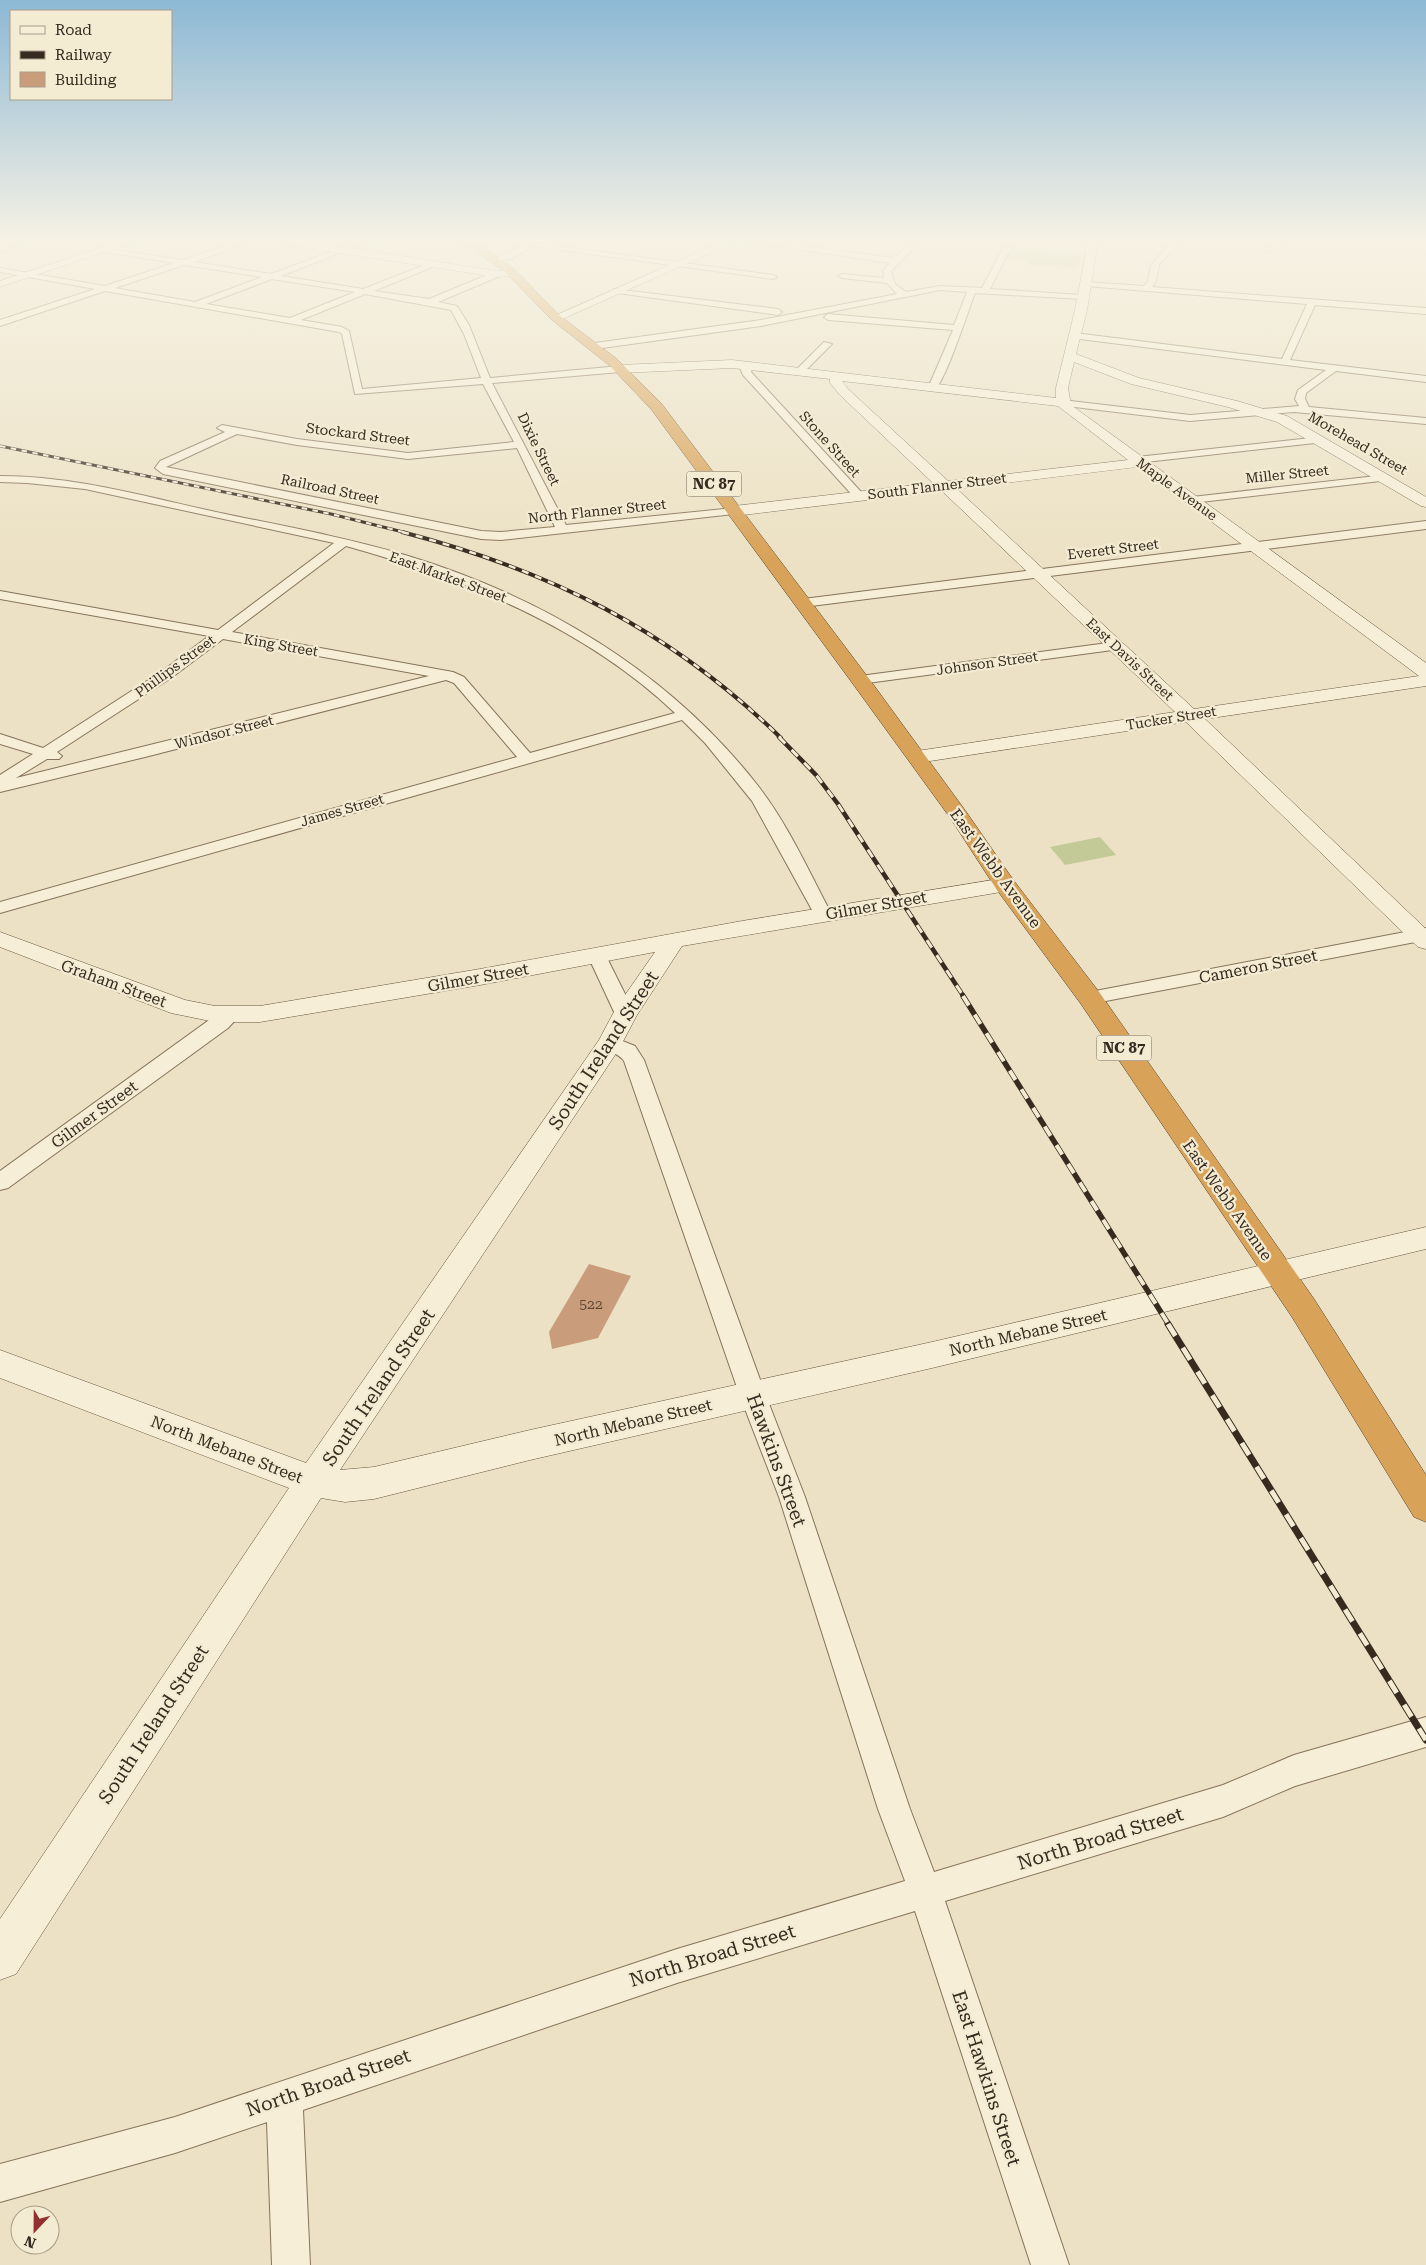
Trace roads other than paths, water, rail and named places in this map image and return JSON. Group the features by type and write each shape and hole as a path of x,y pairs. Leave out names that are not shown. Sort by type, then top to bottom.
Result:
{"highway":[{"name":"East Webb Avenue","path":"597,348 656,406 917,757 1005,885 1090,998 1279,1274 1351,1384 1426,1506"}],"street":[{"path":"349,348 358,392 620,369 708,364 748,366 1190,418 1305,409 1426,421"},
{"name":"Dixie Street","path":"472,348 487,381 562,529"},
{"path":"799,372 823,348"},
{"path":"932,388 938,380 951,348"},
{"path":"1062,403 1062,388 1072,348"},
{"path":"1173,348 1426,379"},
{"path":"1285,361 1291,348"},
{"name":"Morehead Street","path":"1070,356 1135,381 1282,419 1426,503"},
{"name":"Stone Street","path":"748,366 745,371 746,373 859,496"},
{"path":"1305,409 1300,399 1301,392 1335,368"},
{"name":"East Davis Street","path":"836,377 836,383 943,485 1424,937"},
{"name":"Maple Avenue","path":"1062,403 1068,410 1426,672"},
{"name":"Stockard Street","path":"222,428 297,442 408,456 520,445"},
{"name":"Railroad Street","path":"235,431 164,463 161,466 162,469 426,525 493,536"},
{"name":"South Flanner Street","path":"734,511 1320,440"},
{"name":"Miller Street","path":"1192,500 1385,478"},
{"name":"East Market Street","path":"0,479 56,482 344,542 466,581 514,601 592,643 664,694 685,715 732,765 763,805 823,915"},
{"name":"North Flanner Street","path":"493,536 734,511"},
{"name":"Everett Street","path":"803,603 1426,525"},
{"name":"Phillips Street","path":"0,782 166,675 344,542"},
{"name":"King Street","path":"0,595 448,675 460,680 526,758"},
{"name":"Johnson Street","path":"860,680 1115,646"},
{"name":"Windsor Street","path":"0,786 85,767 448,675"},
{"name":"Tucker Street","path":"917,757 1426,680"},
{"name":"James Street","path":"0,908 526,758 685,715"},
{"path":"0,739 85,767"},
{"name":"Gilmer Street","path":"0,1182 230,1015 260,1014 303,1008 674,941 1005,885"},
{"name":"Cameron Street","path":"1090,998 1424,937"},
{"name":"Graham Street","path":"0,939 165,1002 198,1011 230,1015"},
{"name":"South Ireland Street","path":"0,1958 10,1922 313,1481 617,1029 674,941"},
{"path":"597,956 617,1029"},
{"name":"Hawkins Street","path":"617,1029 634,1060 753,1396 792,1497 894,1809 925,1890"},
{"name":"North Mebane Street","path":"0,1364 313,1481 345,1486 374,1483 1279,1274 1426,1238"},
{"name":"North Broad Street","path":"0,2184 175,2135 676,1966 1223,1801 1294,1771 1426,1732"},
{"name":"East Hawkins Street","path":"925,1890 1050,2265"},
{"path":"284,2097 291,2265"}],"railway":[{"path":"0,446 331,514 407,533"},
{"path":"402,532 508,565 606,609 652,636 696,666 739,700 781,738"},
{"path":"779,737 816,775 838,804 964,997"},
{"path":"963,996 1169,1325"},
{"path":"1168,1324 1426,1740"}]}
